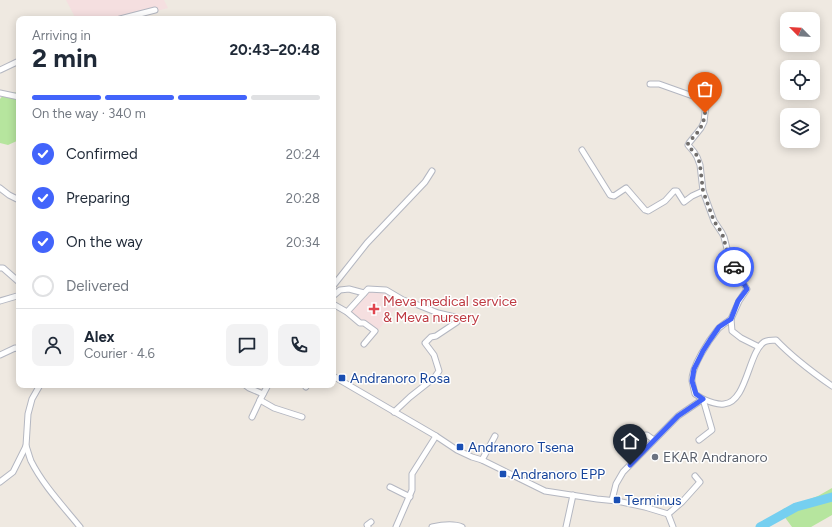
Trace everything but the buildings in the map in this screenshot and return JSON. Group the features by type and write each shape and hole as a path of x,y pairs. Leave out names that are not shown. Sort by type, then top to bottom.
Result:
{"street":[{"path":"132,16 155,10"},
{"path":"0,70 16,62"},
{"path":"650,84 659,84 704,100 706,104 704,122 701,128 688,143 688,146 698,157 703,191 714,221 722,233 730,260 747,289 738,301 731,319 732,331 759,347"},
{"path":"0,93 16,96"},
{"path":"582,150 610,194 614,196 626,188 645,210 648,211 665,201 674,191 677,191 684,202 703,191"},
{"path":"336,282 367,242 425,182 432,171"},
{"path":"0,188 16,198"},
{"path":"0,268 3,268 16,279"},
{"path":"336,293 340,290 349,289 364,293"},
{"path":"347,312 368,289 386,290 403,300 413,302 438,313 455,317 457,322 436,336 430,337 425,343 434,355 439,371 434,378 394,412"},
{"path":"0,300 16,296"},
{"path":"336,306 347,312 360,323 364,323 375,331 364,344"},
{"path":"731,319 719,327 703,351 694,369 692,381 696,394 703,399 714,404 724,404 734,400 742,387 759,347 770,340 776,340 788,352 832,386"},
{"path":"0,355 16,348"},
{"path":"336,378 436,436 457,450 482,460 545,491 612,500 645,507 668,514"},
{"path":"0,482 13,472 26,446 28,414 32,399 38,388"},
{"path":"248,388 262,394"},
{"path":"252,417 266,388"},
{"path":"699,440 712,430 703,399"},
{"path":"612,500 616,484 623,472 678,416 703,399"},
{"path":"260,400 274,408 302,417"},
{"path":"622,436 628,432 637,436 647,435 654,440"},
{"path":"396,527 410,497 412,490 412,474 436,436"},
{"path":"482,460 495,436"},
{"path":"26,446 38,473 53,495 80,527"},
{"path":"668,514 682,502 700,482 695,476"},
{"path":"390,487 410,497"},
{"path":"566,527 573,495"},
{"path":"668,514 673,527"},
{"path":"432,527 452,525 462,527"}],"shaded area":[{"path":"66,0 164,0 168,8 137,16 74,16"},
{"name":"Meva medical service & Meva nursery","path":"368,292 386,292 401,302 378,330 364,320 361,321 350,312 362,299 366,297"}],"green space":[{"path":"16,92 16,141 8,145 0,143 0,99 4,94"},
{"path":"832,488 832,515 811,527 792,527 781,512 783,509 818,496"}],"waterway":[{"path":"760,527 796,507 832,497"}],"way so far":[{"path":"705,113 704,122 701,128 688,143 688,146 698,157 703,191 714,221 724,237 730,260 734,267"}],"place":[{"name":"Meva medical service & Meva nursery","path":"374,309"},
{"name":"Andranoro Rosa","path":"342,378"},
{"name":"Andranoro Tsena","path":"460,447"},
{"name":"EKAR Andranoro","path":"655,457"},
{"name":"Andranoro EPP","path":"503,474"},
{"name":"Terminus","path":"617,500"}],"route":[{"path":"630,465 678,416 703,399 696,394 692,381 694,369 703,351 719,327 731,319 738,301 747,289 734,267"}]}
